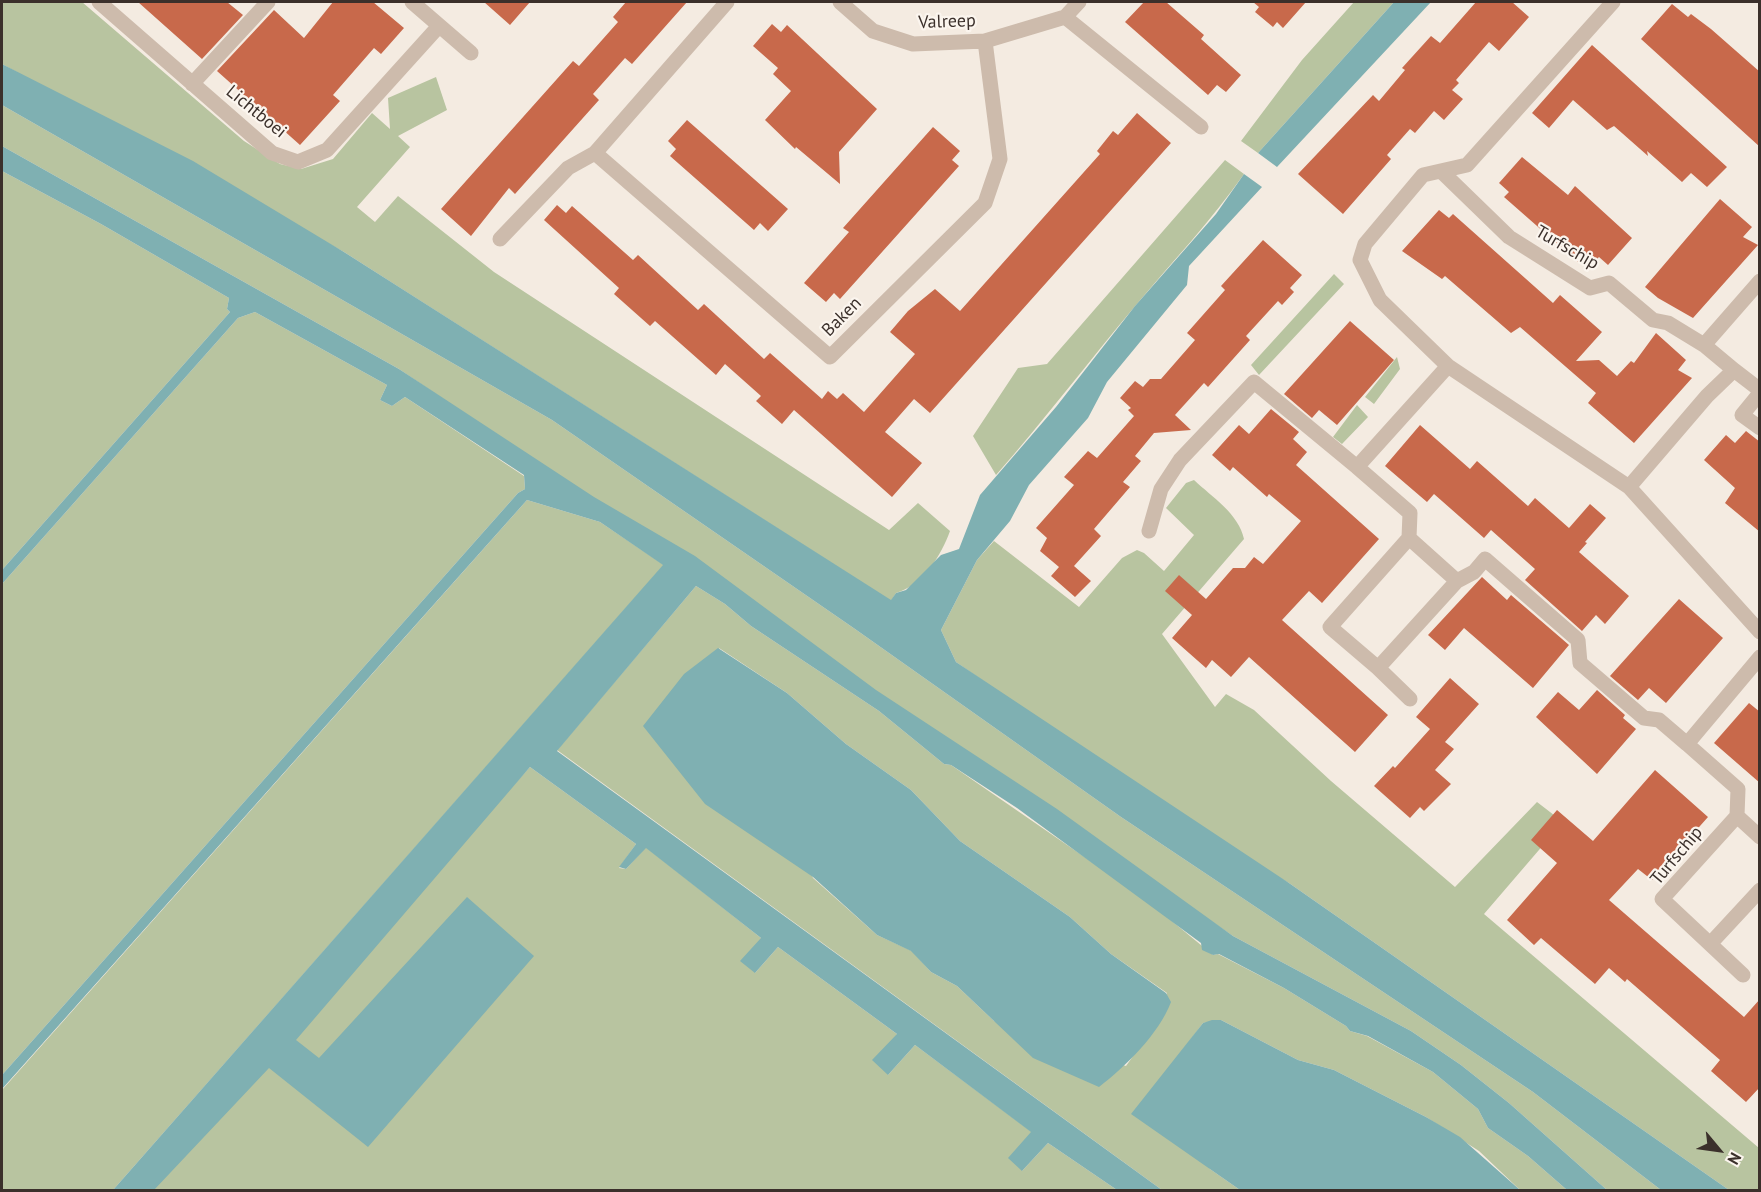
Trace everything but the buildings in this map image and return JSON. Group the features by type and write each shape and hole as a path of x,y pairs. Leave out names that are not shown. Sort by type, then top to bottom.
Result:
{"street":[{"name":"Lichtboei","path":"99,2 272,153 298,162 327,150 439,26"},
{"path":"192,84 268,2"},
{"path":"412,2 471,53"},
{"path":"500,239 568,168 595,153 727,2"},
{"name":"Valreep","path":"840,2 873,30 913,44 986,41 1065,17"},
{"path":"1079,2 1065,17 1201,128"},
{"path":"1613,2 1467,165 1423,175 1365,244 1360,260 1380,300 1448,366 1629,487 1760,632"},
{"name":"Baken","path":"595,153 830,357 985,203 1000,159 986,41"},
{"name":"Turfschip","path":"1441,171 1509,237 1590,288 1608,283 1653,320 1668,323 1704,345"},
{"path":"1760,281 1704,345 1760,392 1742,415 1760,428"},
{"path":"1357,467 1448,366"},
{"path":"1629,487 1707,396 1734,370"},
{"path":"1149,531 1161,489 1180,460 1254,381 1410,513 1409,538 1330,627 1410,699"},
{"path":"1409,538 1457,581"},
{"path":"1378,668 1457,581 1473,572 1485,559 1578,640 1580,663 1644,718 1659,720 1738,789 1737,816 1760,837"},
{"path":"1687,744 1760,657"},
{"name":"Turfschip","path":"1737,816 1662,899 1743,975"},
{"path":"1710,944 1760,890"}],"green space":[{"path":"2,2 82,2 244,141 280,164 301,169 333,159 372,113 390,129 388,98 436,77 447,110 398,136 410,147 357,207 375,222 398,196 494,272 889,530 918,503 950,531 942,550 923,576 906,589 896,593 891,601 344,252 2,64"},
{"path":"1354,2 1394,2 1258,153 1241,141 1302,60"},
{"path":"2,105 552,420 855,629 1121,817 1533,1092 1661,1190 1607,1190 1509,1103 1461,1065 1411,1031 1233,936 399,369 2,146"},
{"path":"1225,160 1244,174 1205,225 996,475 973,436 1018,368 1047,364"},
{"path":"2,171 101,224 229,298 227,309 230,312 2,570"},
{"path":"1334,274 1344,284 1259,375 1251,365"},
{"path":"255,312 387,385 380,400 392,406 405,397 524,476 525,489 518,493 2,1075 2,584 238,318"},
{"path":"1397,357 1400,369 1374,404 1365,397"},
{"path":"1357,405 1368,417 1342,444 1333,437"},
{"path":"1194,480 1231,514 1244,539 1162,634 1215,707 1226,694 1254,710 1331,781 1455,887 1537,802 1563,822 1484,914 1759,1148 1759,1190 1729,1190 1289,883 1225,849 956,662 941,630 977,560 994,541 1079,607 1122,558 1137,550 1144,553 1164,571 1194,535 1166,508 1186,483"},
{"path":"527,500 600,522 664,565 113,1190 2,1190 2,1090"},
{"path":"696,586 725,604 751,626 879,711 944,764 951,765 1144,898 1213,955 1218,954 1284,988 1346,1026 1350,1031 1367,1036 1433,1072 1478,1109 1488,1128 1528,1156 1567,1190 1520,1190 1479,1151 1426,1117 1334,1070 1298,1060 1221,1020 1203,1023 1165,1074 1210,1169 1240,1190 1162,1190 557,750","holes":["719,648 787,693 846,744 911,790 960,841 1070,917 1111,954 1167,993 1141,1045 1126,1066 994,1021 957,986 931,972 912,951 877,935 813,878"]},
{"path":"530,767 636,844 619,868 626,869 646,847 761,938 755,973 778,947 897,1034 888,1075 915,1045 1032,1132 1022,1171 1048,1143 1117,1190 143,1190"}],"water":[{"path":"1394,2 1431,2 1277,167 1258,153"},
{"path":"2,64 193,161 344,252 891,600 896,593 906,590 941,555 959,549 980,495 1056,407 1135,306 1216,214 1244,174 1262,187 1189,266 1187,285 1107,382 1088,418 1029,485 1010,521 977,560 941,630 956,662 1289,883 1729,1190 1661,1190 1533,1092 1121,817 855,629 552,420 2,105"},
{"path":"2,146 399,369 594,497 695,556 876,690 1057,809 1233,936 1411,1031 1461,1065 1509,1103 1607,1190 1567,1190 1528,1156 1488,1128 1478,1109 1433,1072 1368,1036 1350,1031 1346,1026 1284,988 1219,954 1213,955 1202,950 1201,943 1017,808 951,765 944,764 879,711 751,626 725,604 696,586 557,751 1162,1190 1117,1190 1048,1143 1022,1171 1008,1158 1031,1132 915,1045 888,1075 872,1060 897,1034 778,947 755,973 740,961 761,938 646,848 626,869 619,867 636,844 530,767 296,1040 319,1058 467,897 534,956 368,1147 269,1068 154,1190 113,1190 663,565 600,522 527,500 2,1089 2,1075 518,493 525,489 524,475 405,397 392,406 380,400 387,385 255,312 238,318 2,584 2,570 230,312 227,309 229,298 101,224 2,171"},
{"path":"718,648 787,693 846,744 911,790 960,841 1070,917 1111,954 1166,993 1171,1002 1166,1014 1150,1038 1120,1070 1099,1087 1033,1058 957,986 931,972 911,951 877,935 813,877 705,804 643,726 684,674"},
{"path":"1221,1020 1298,1060 1334,1070 1426,1117 1460,1137 1520,1190 1240,1190 1131,1114 1203,1023"}]}
